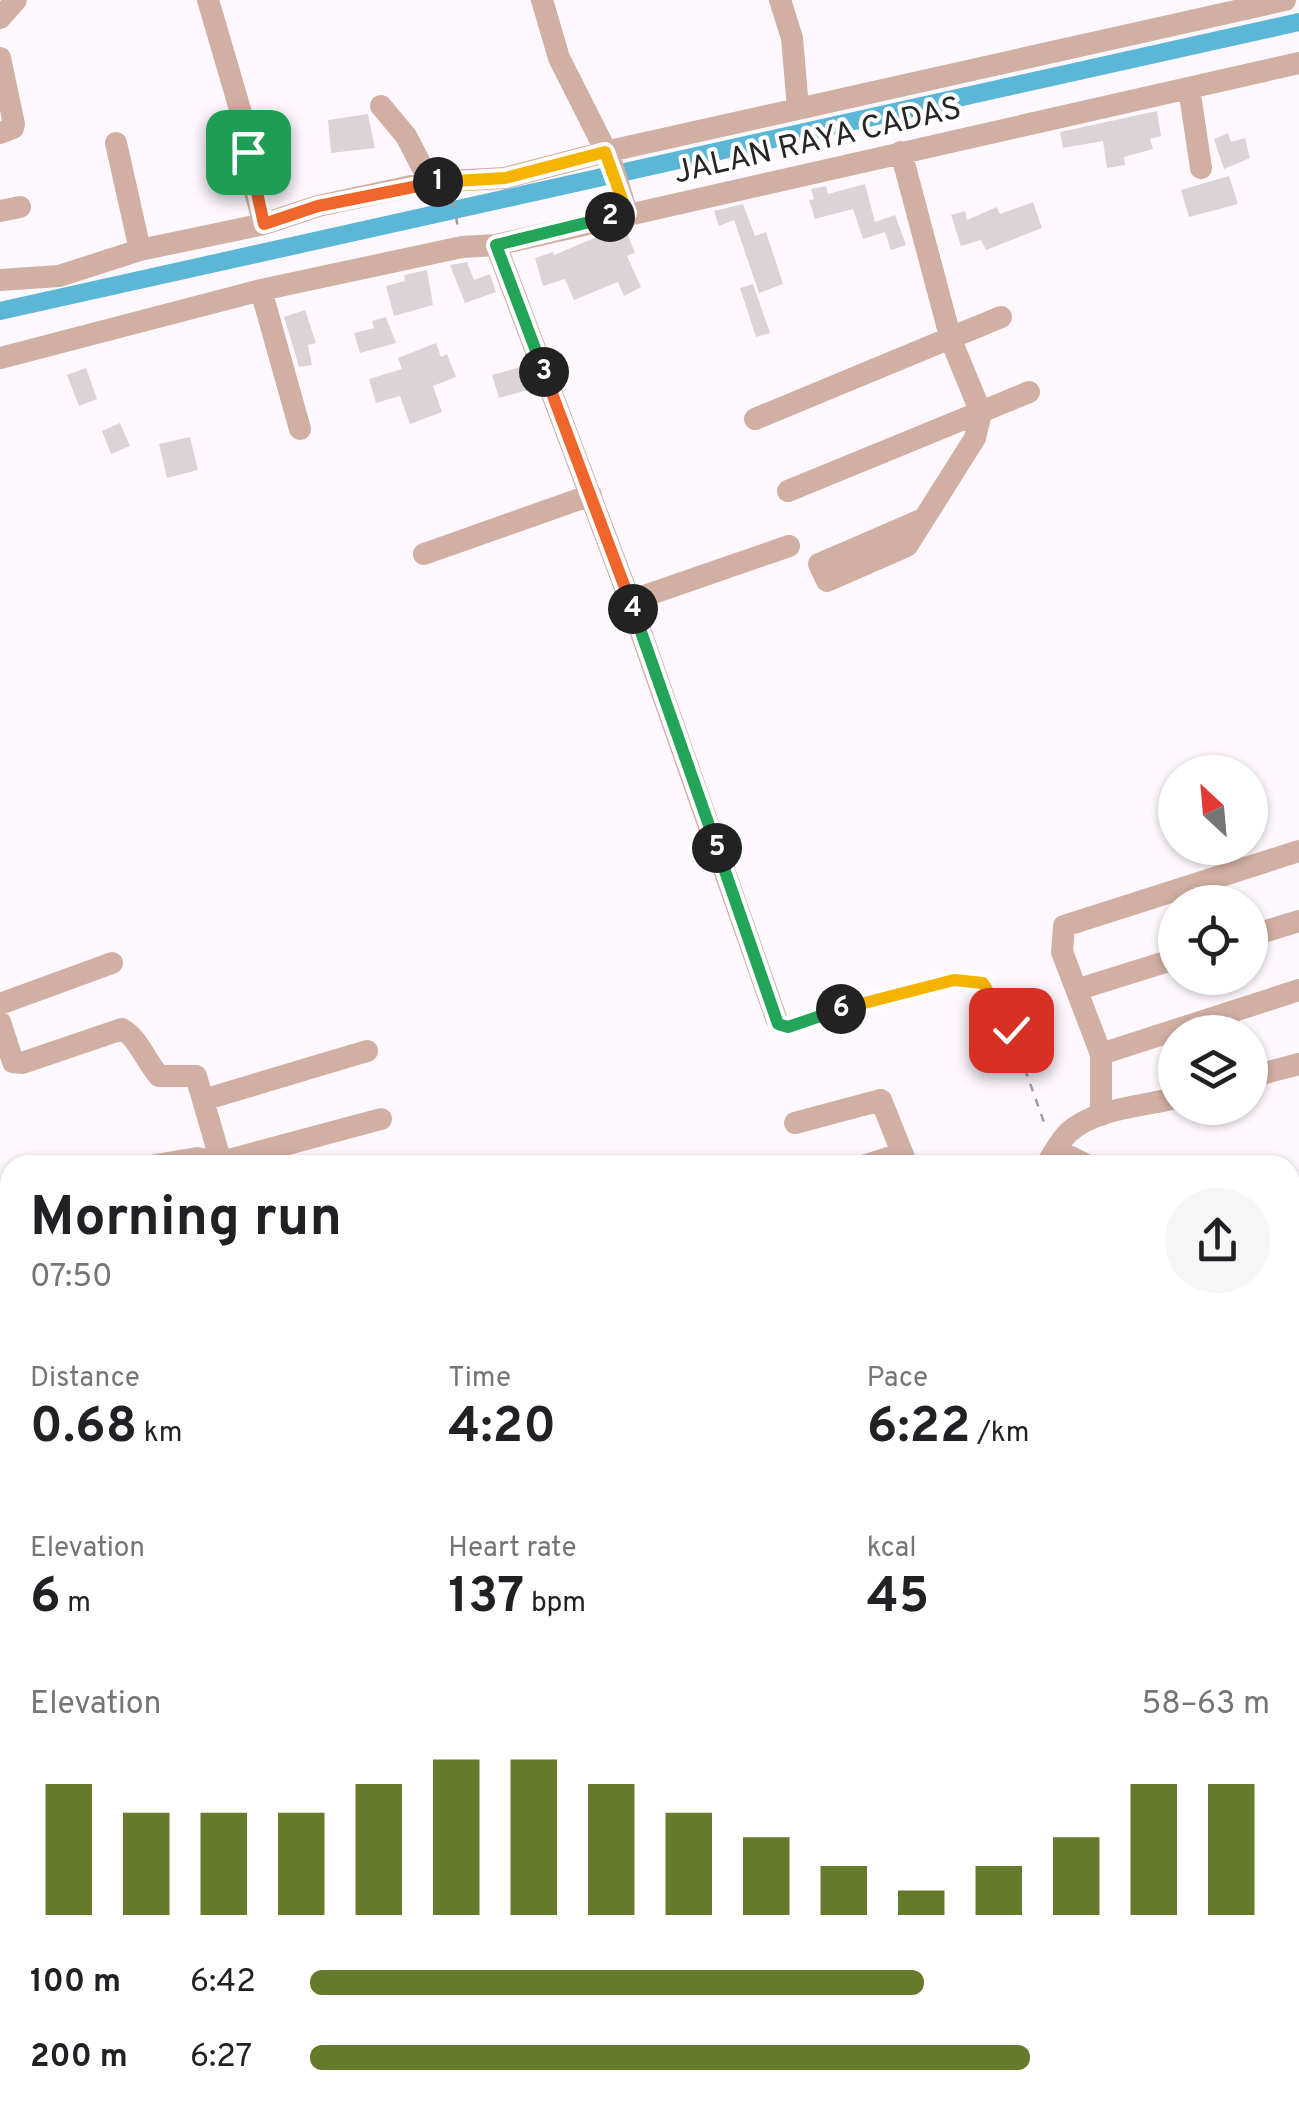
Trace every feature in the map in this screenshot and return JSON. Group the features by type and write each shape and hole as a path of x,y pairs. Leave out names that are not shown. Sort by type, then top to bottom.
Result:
{"street":[{"path":"0,18 16,0"},
{"path":"208,0 244,122 264,224"},
{"path":"542,0 558,58 608,156 624,204"},
{"path":"780,0 792,38 798,108"},
{"path":"0,280 59,276 140,250 264,224 318,206 430,182 505,178 798,108 1285,0"},
{"path":"0,58 14,124 14,128 0,132"},
{"name":"JALAN RAYA CADAS","path":"0,358 261,290 462,246 496,245 624,204 673,206 1299,63"},
{"path":"1189,88 1201,168"},
{"path":"381,106 406,136 430,182"},
{"path":"116,143 140,250"},
{"path":"901,152 951,340 981,413 975,438 923,519"},
{"path":"496,245 630,601 776,1018"},
{"path":"261,290 300,429"},
{"path":"755,419 1001,317"},
{"path":"788,490 1028,392"},
{"path":"424,554 590,495"},
{"path":"630,601 790,546"},
{"path":"1101,1115 1100,1054 1060,944 1062,930 1069,922 1299,851"},
{"path":"1268,930 1299,920"},
{"path":"0,1004 112,963"},
{"path":"1079,989 1158,964"},
{"path":"1100,1054 1299,990"},
{"path":"0,1022 13,1062 22,1063 122,1029 133,1035 142,1058 159,1076 196,1076 219,1155"},
{"path":"203,1100 367,1050"},
{"path":"1268,1073 1299,1064"},
{"path":"796,1124 881,1100 902,1155"},
{"path":"1053,1155 1067,1134 1101,1115 1158,1102"},
{"path":"283,1155 381,1120"}],"path":[{"path":"452,193 460,237"},
{"path":"776,1018 782,1028 788,1027 873,998 954,980 983,983 1011,1030 1050,1155"}],"building":[{"path":"1157,111 1161,136 1150,139 1153,149 1124,157 1125,165 1107,168 1103,141 1063,148 1060,132"},
{"path":"368,114 375,148 331,153 328,120"},
{"path":"1228,133 1231,142 1245,138 1250,158 1224,169 1214,139"},
{"path":"1229,176 1238,204 1189,217 1181,190"},
{"path":"865,184 875,222 895,215 906,245 891,250 885,232 863,239 853,209 815,219 809,200 814,199 811,189 826,186 828,194"},
{"path":"1033,202 1042,228 986,250 981,240 961,246 951,215 965,211 967,220 997,207 1000,214"},
{"path":"743,204 755,236 766,232 783,284 759,293 734,220 719,226 714,211"},
{"path":"627,233 635,253 627,256 641,287 624,296 618,282 574,300 565,279 543,286 535,258 553,252 554,255 597,237 603,236 604,241"},
{"path":"467,262 474,280 490,274 496,292 465,303 450,265"},
{"path":"427,270 433,305 394,316 386,286 405,281 404,275"},
{"path":"753,284 770,333 756,337 740,288"},
{"path":"305,310 316,343 308,345 312,365 299,367 284,317"},
{"path":"386,317 396,343 360,353 354,333 374,328 372,321"},
{"path":"436,343 441,357 447,354 456,377 433,386 442,412 410,424 400,396 376,403 369,379 402,369 398,358"},
{"path":"521,367 528,390 499,398 492,375"},
{"path":"86,368 97,399 79,406 67,375"},
{"path":"120,423 130,446 111,454 102,431"},
{"path":"190,437 198,470 167,478 159,444"}],"waterway":[{"path":"0,311 1299,22"}],"route":[{"path":"248,152 264,224 318,206 430,182 505,178 605,152 627,213 496,245 630,601 778,1024 788,1027 873,998 954,980 983,983 1011,1030"}]}
